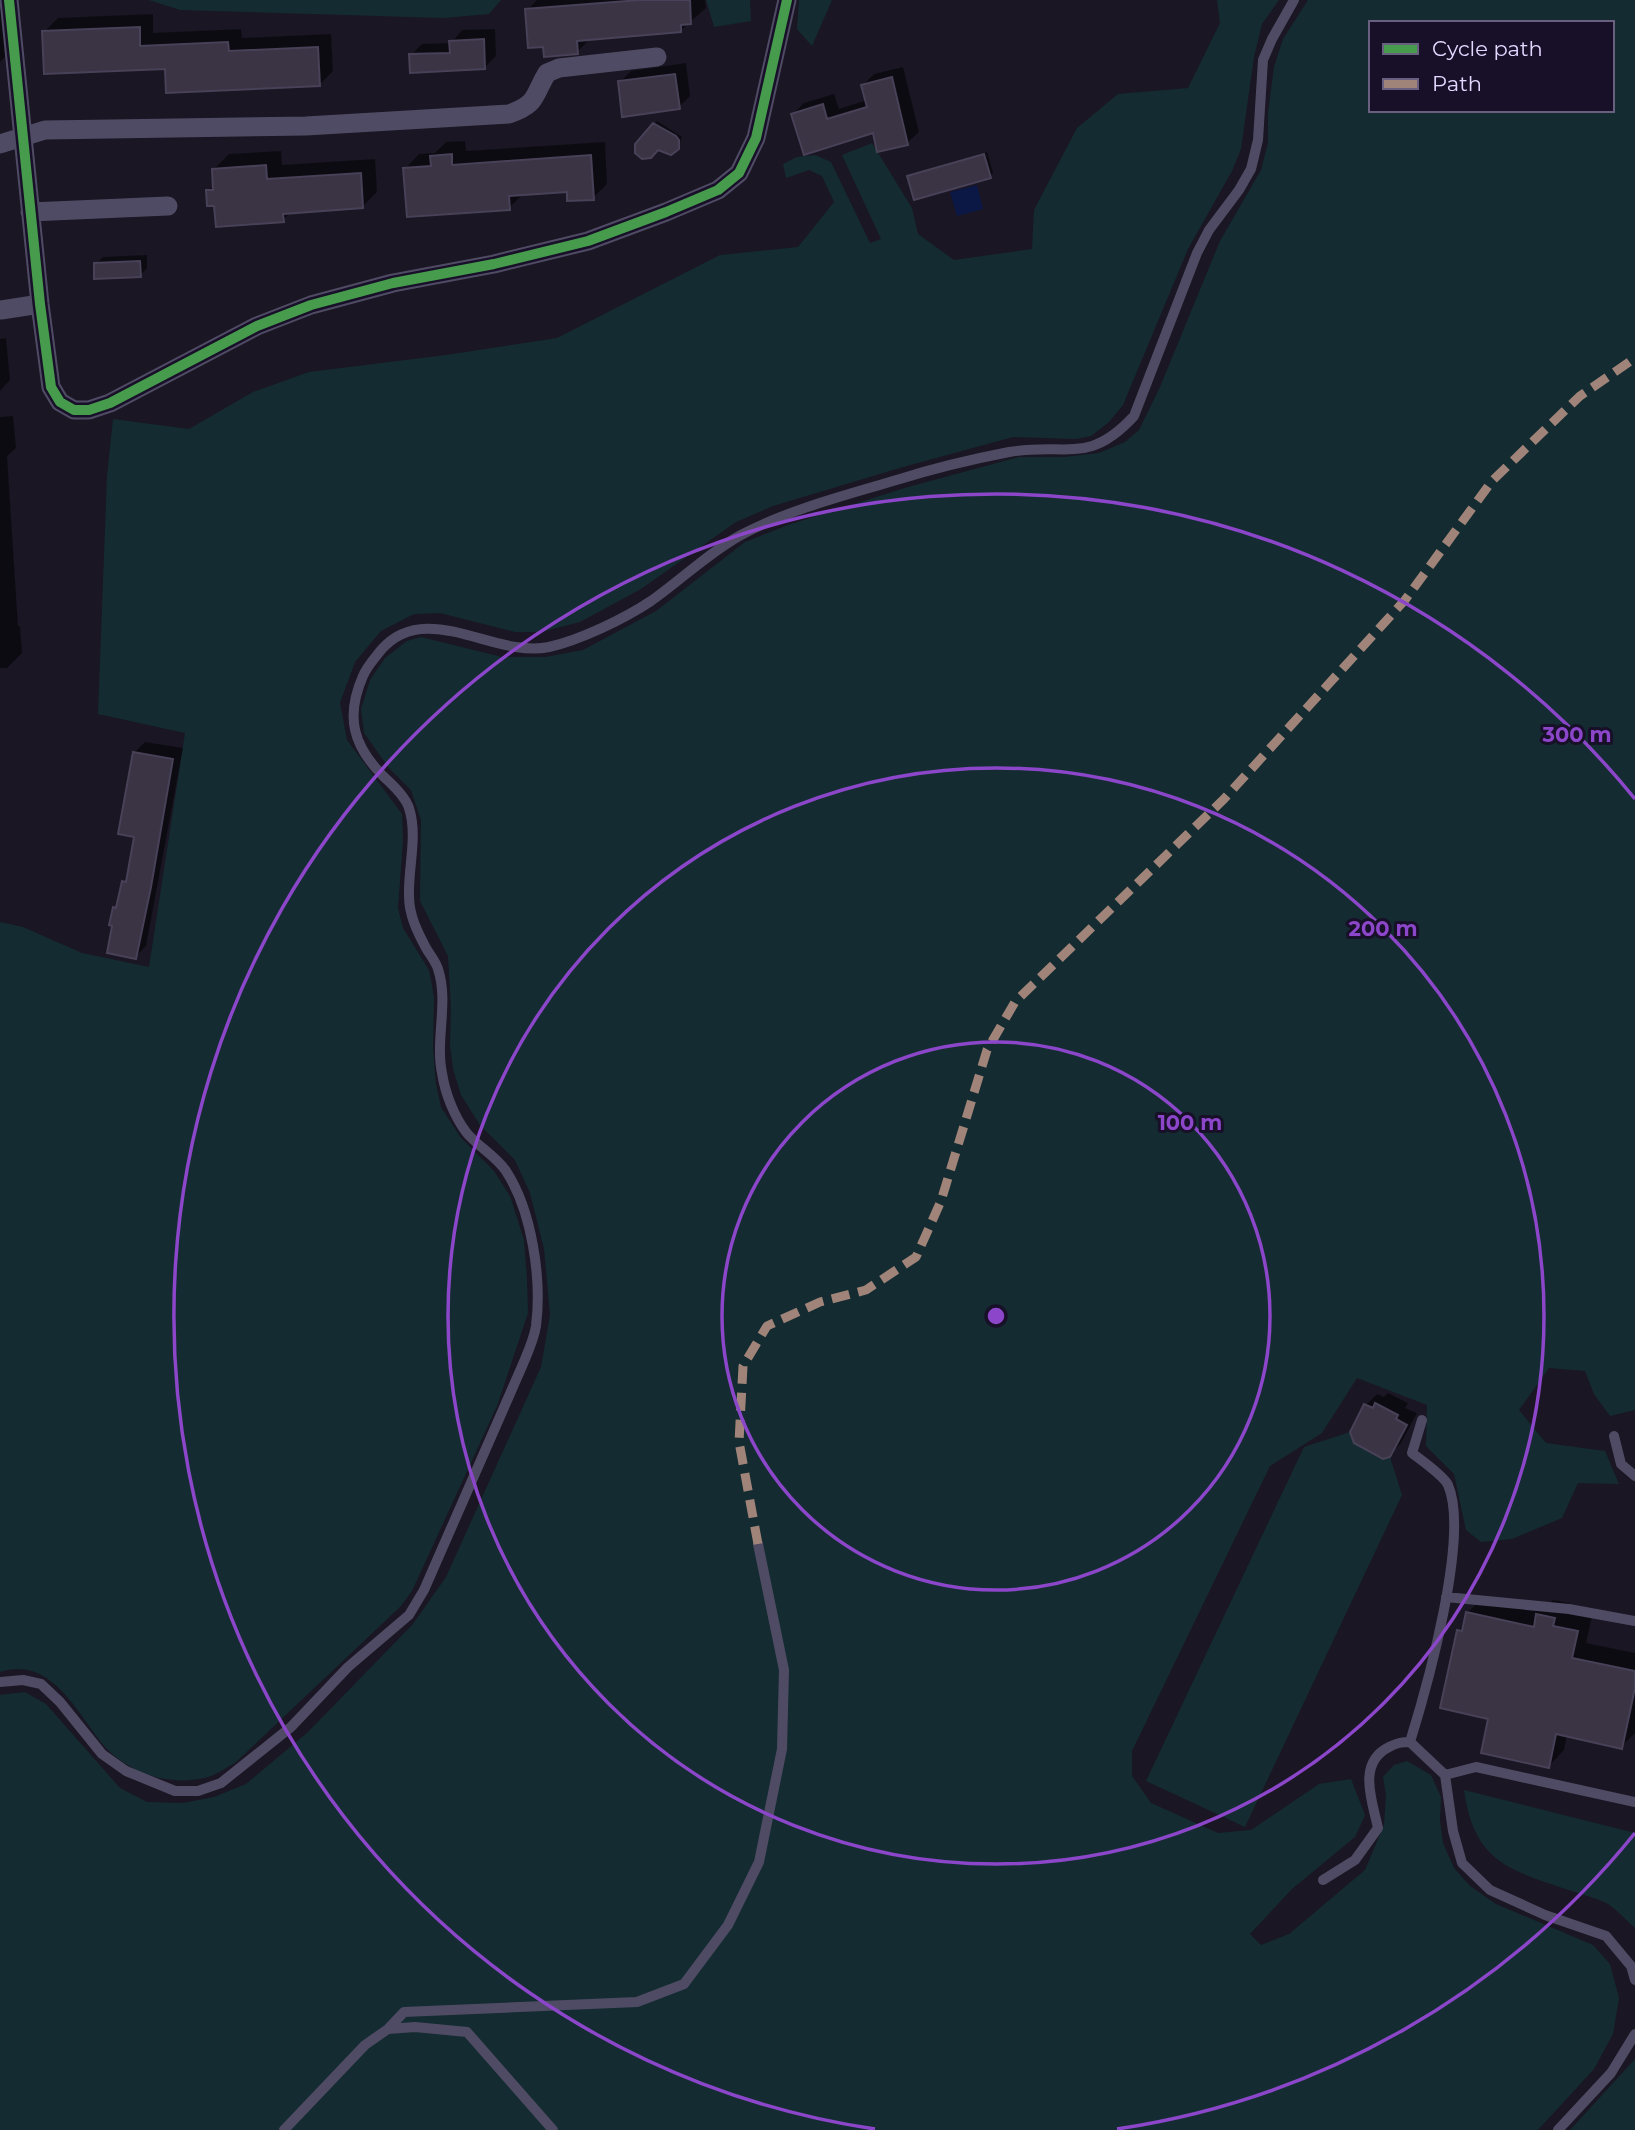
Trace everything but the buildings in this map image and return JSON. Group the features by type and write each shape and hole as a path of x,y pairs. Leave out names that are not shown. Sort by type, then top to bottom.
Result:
{"street":[{"path":"9,0 51,387 60,402 74,410 89,410 110,403 257,326 311,305 393,283 494,264 588,241 718,190 739,173 756,138 787,0"},
{"path":"0,144 45,130 75,128 306,127 509,114 526,108 535,98 547,72 559,68 657,57"},
{"path":"30,212 168,206"},
{"path":"1,310 40,304"}],"lane":[{"path":"0,1682 23,1681 41,1684 60,1702 102,1754 125,1771 175,1791 198,1791 221,1783 291,1727 348,1667 409,1615 428,1580 523,1364 536,1328 534,1246 521,1198 504,1168 466,1132 449,1101 441,1072 442,1003 438,969 412,918 409,896 413,834 408,804 359,749 354,730 355,700 364,674 373,659 388,642 402,633 425,628 442,629 508,646 544,648 583,637 649,602 739,536 778,518 905,477 1031,449 1080,449 1100,444 1118,433 1134,416 1197,253 1209,230 1240,190 1251,169 1258,139 1264,60 1272,38 1294,0"},
{"path":"1410,1742 1446,1597 1455,1541 1448,1483 1412,1453 1422,1420"},
{"path":"1614,1436 1621,1464 1635,1476"},
{"path":"284,2130 365,2045 388,2029 404,2012 637,2002 684,1984 728,1925 759,1862 782,1749 783,1670 758,1544"},
{"path":"1446,1597 1569,1609 1635,1621"},
{"path":"1323,1880 1355,1860 1378,1828 1369,1788 1370,1768 1378,1753 1400,1742 1410,1742 1445,1775 1453,1831 1462,1863 1490,1890 1545,1915 1606,1936 1631,1966 1635,1980"},
{"path":"1445,1775 1476,1767 1635,1802"},
{"path":"388,2029 467,2032 554,2130"},
{"path":"1558,2130 1611,2073 1635,2034"}],"green space":[{"path":"149,0 501,0 489,14 444,18 180,10"},
{"path":"706,0 750,0 751,21 714,27"},
{"path":"799,0 832,0 812,46 797,29"},
{"path":"1217,0 1279,0 1262,24 1254,57 1241,149 1232,171 1188,249 1123,405 1108,423 1091,436 1076,439 1013,437 773,506 736,522 641,589 580,622 541,632 515,632 440,613 414,614 381,631 355,662 340,703 347,740 402,814 403,841 398,908 403,928 429,970 434,997 433,1048 436,1084 441,1107 461,1138 494,1171 510,1196 524,1240 528,1313 497,1406 412,1591 401,1606 235,1763 211,1776 183,1780 155,1777 128,1765 106,1748 74,1705 49,1680 35,1672 19,1669 0,1672 0,922 23,927 82,953 149,967 185,733 98,714 107,476 113,419 189,429 253,392 309,372 557,338 720,255 798,247 834,202 822,176 809,170 786,178 783,164 797,157 815,155 831,162 870,243 881,239 842,155 872,143 912,208 918,234 954,260 1032,249 1034,210 1077,128 1118,94 1188,88 1220,23"},
{"path":"1308,0 1635,0 1635,1410 1610,1416 1594,1394 1585,1371 1549,1368 1519,1410 1546,1443 1605,1451 1619,1484 1578,1483 1562,1518 1512,1539 1481,1542 1466,1530 1454,1474 1426,1446 1427,1405 1357,1378 1322,1433 1270,1466 1132,1751 1132,1776 1151,1803 1218,1833 1251,1830 1319,1784 1351,1779 1365,1815 1355,1837 1292,1889 1250,1934 1261,1945 1289,1934 1365,1870 1384,1825 1386,1795 1383,1777 1394,1765 1407,1761 1431,1775 1441,1797 1443,1843 1454,1868 1470,1886 1496,1904 1593,1945 1610,1964 1619,1998 1613,2034 1594,2069 1538,2130 0,2130 0,1695 25,1692 46,1704 120,1788 147,1802 183,1803 214,1797 246,1784 308,1732 413,1624 446,1577 541,1367 550,1315 544,1249 530,1193 515,1160 480,1125 461,1095 453,1069 448,956 420,901 421,820 411,790 389,768 364,733 361,709 370,680 385,658 407,641 421,637 502,657 545,657 583,650 656,611 745,542 788,525 908,487 1019,457 1064,457 1099,453 1125,442 1139,430 1160,387 1220,241 1261,170 1268,143 1268,113 1274,67 1283,39"},
{"path":"1350,1432 1354,1443 1383,1459 1390,1457 1402,1495 1245,1827 1146,1781 1304,1447"},
{"path":"1464,1790 1635,1833 1635,1928 1607,1904 1532,1878 1500,1861 1487,1849 1477,1834 1469,1815"},
{"path":"1635,2059 1635,2130 1570,2130"}],"shaded area":[{"path":"977,185 983,209 957,216 950,192"}],"marked path":[{"path":"758,1544 739,1442 743,1366 767,1326 820,1302 866,1290 916,1257 941,1201 987,1050 1015,1002 1224,799 1405,600 1492,481 1580,396 1635,358"}],"cycle path":[{"path":"9,0 51,387 60,402 74,410 89,410 110,403 257,326 311,305 393,283 494,264 588,241 718,190 739,173 756,138 787,0"}]}
